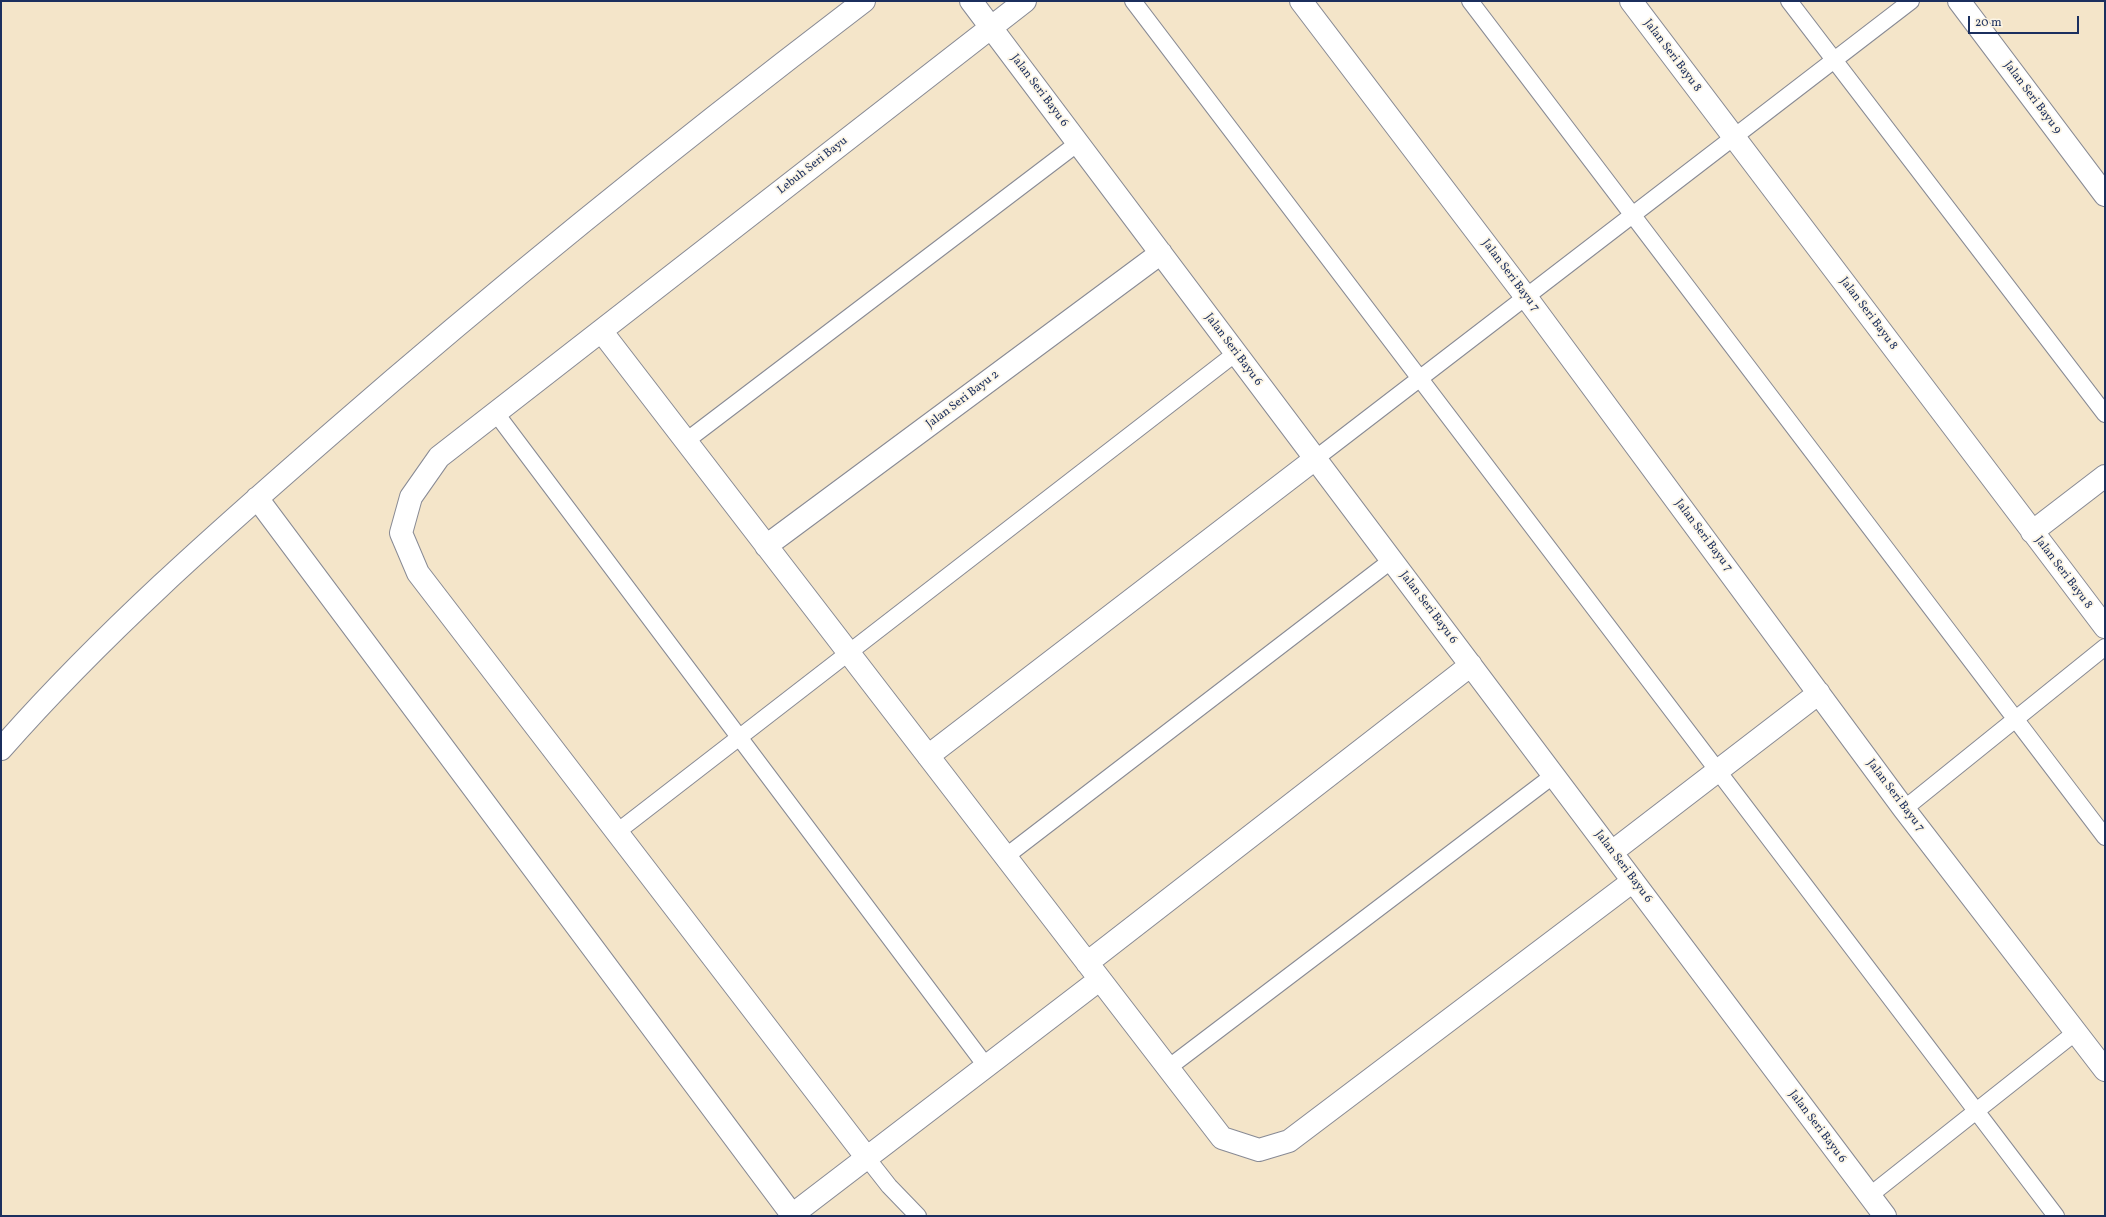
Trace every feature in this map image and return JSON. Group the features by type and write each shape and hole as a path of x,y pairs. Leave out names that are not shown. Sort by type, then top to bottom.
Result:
{"street":[{"path":"1,749 51,693 150,597 257,498 533,261 719,112 864,1"},
{"name":"Jalan Seri Bayu 6","path":"971,1 1612,852 1869,1196 1886,1216"},
{"name":"Lebuh Seri Bayu","path":"867,1158 418,573 401,533 411,497 439,457 495,412 602,332 1025,1"},
{"name":"Jalan Seri Bayu 7","path":"1301,1 1526,296 1904,809 2105,1070"},
{"name":"Jalan Seri Bayu 8","path":"1631,1 2105,627"},
{"name":"Jalan Seri Bayu 9","path":"1958,1 2105,195"},
{"name":"Jalan Seri Bayu 2","path":"766,546 1161,253"},
{"path":"602,332 1222,1138 1259,1150 1289,1141 1633,881"},
{"path":"928,756 1315,459"},
{"path":"2032,532 2105,476"},
{"path":"257,498 793,1215 986,1066 1093,971 1471,665"},
{"path":"1612,852 1819,693"}],"lane":[{"path":"1133,1 2056,1216"},
{"path":"1470,1 2105,837"},
{"path":"1789,1 2105,414"},
{"path":"1315,459 1911,1"},
{"path":"686,441 1078,144"},
{"path":"617,832 1236,353"},
{"path":"495,412 986,1066"},
{"path":"1005,857 1392,560"},
{"path":"1904,809 2105,647"},
{"path":"1168,1068 1554,775"},
{"path":"1869,1196 2076,1032"},
{"path":"867,1158 889,1186 918,1216"}]}
